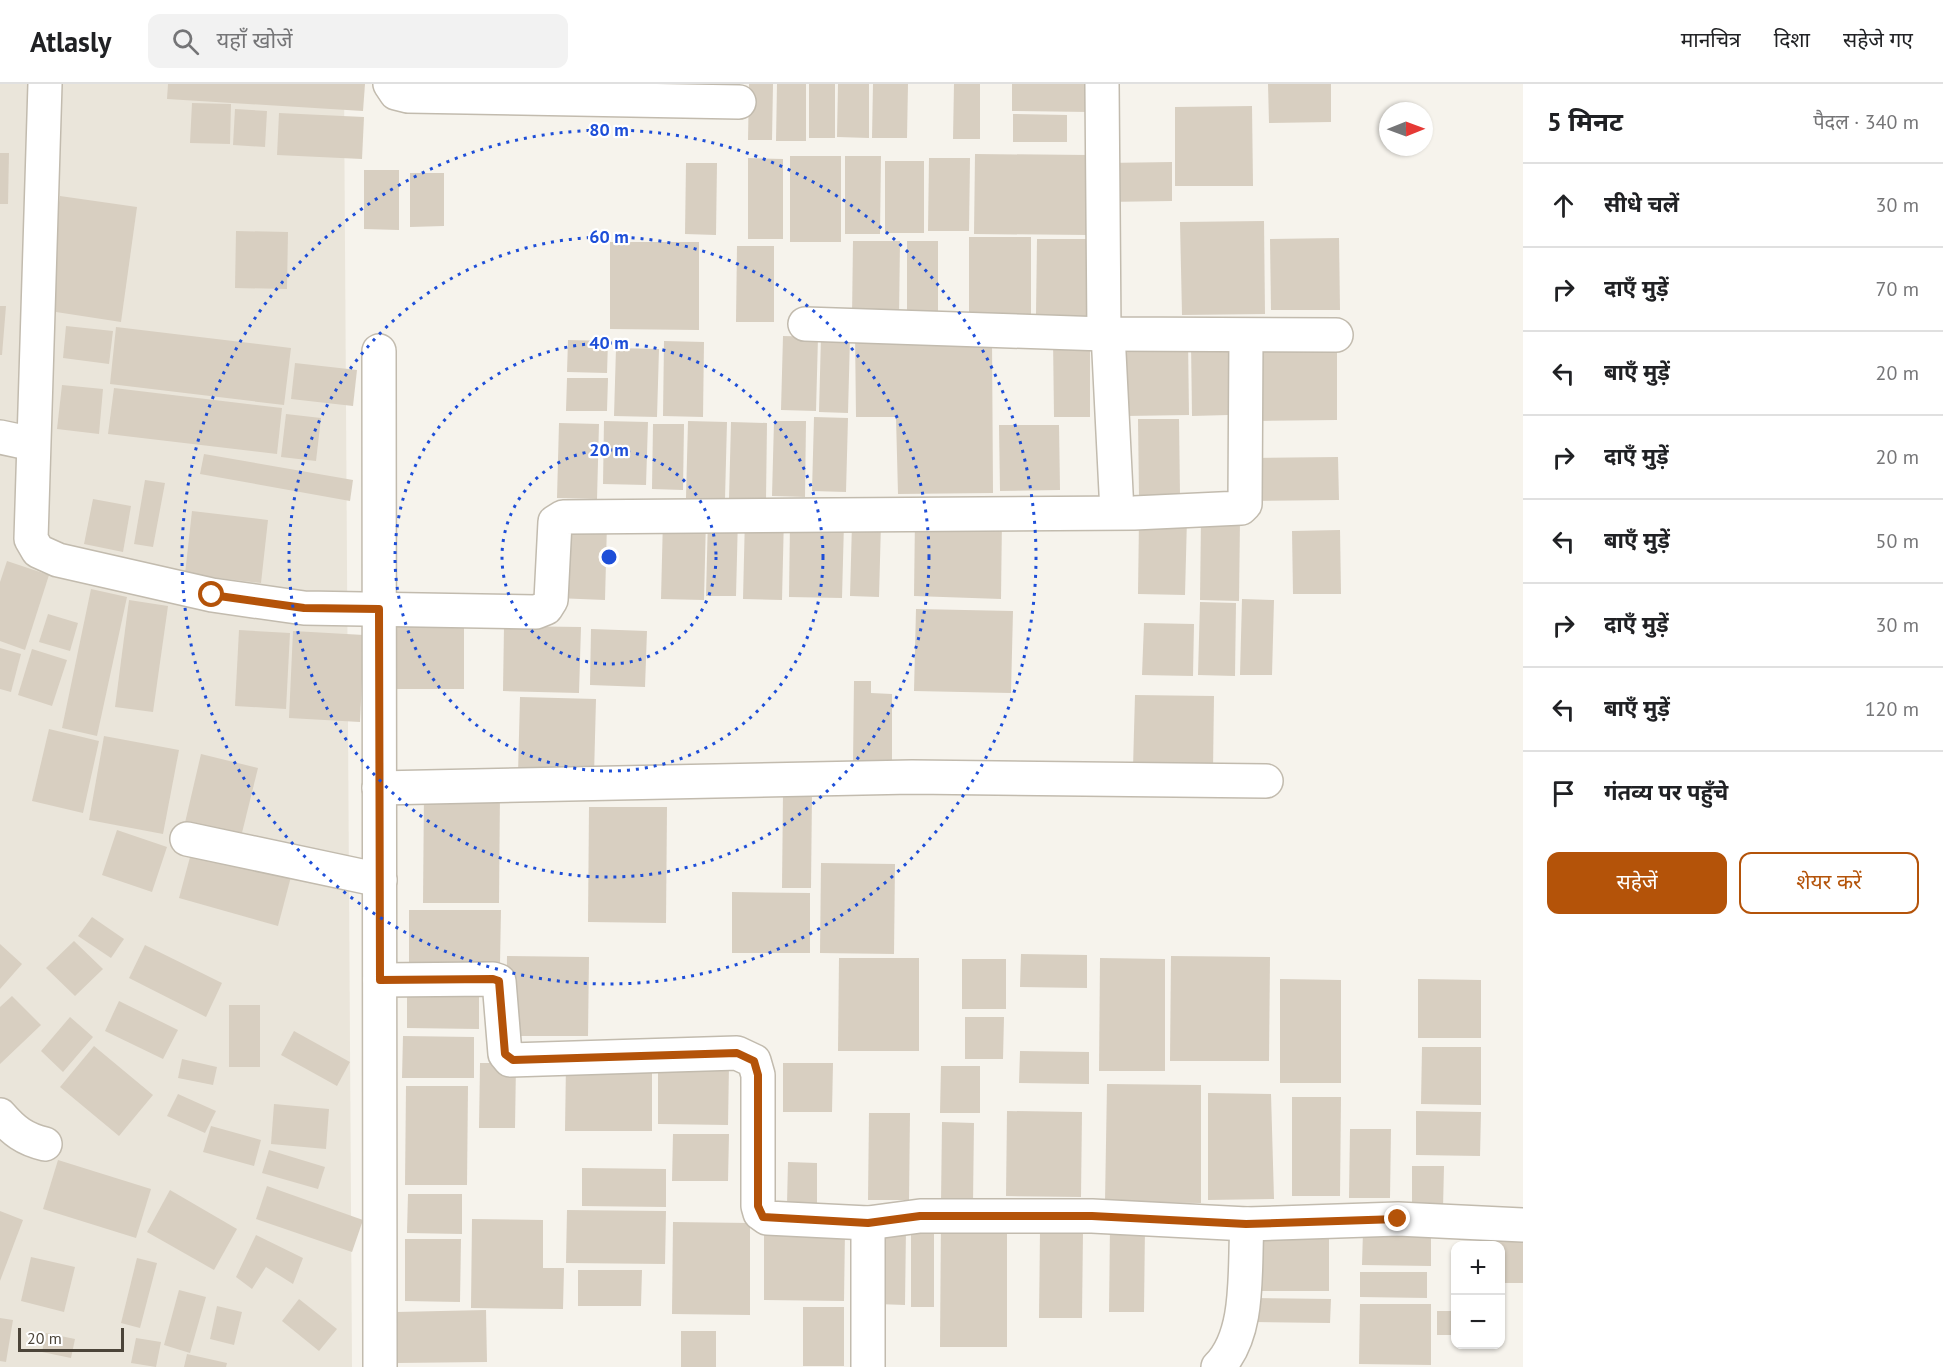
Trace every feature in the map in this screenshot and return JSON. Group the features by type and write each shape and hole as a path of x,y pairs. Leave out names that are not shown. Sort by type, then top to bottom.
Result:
{"street":[{"path":"45,84 31,539 38,551 48,556 94,570 212,595 304,608 530,613 543,611 551,600 555,522 563,517 1118,512 1243,507 1246,336"},
{"path":"390,84 396,93 408,96 739,102"},
{"path":"1102,84 1106,333 1118,512"},
{"path":"805,324 1246,336 1336,335"},
{"path":"379,351 380,1367"},
{"path":"0,437 33,444"},
{"path":"379,788 912,777 1266,781"},
{"path":"187,839 380,880"},
{"path":"380,980 493,979 499,981 505,1054 513,1060 737,1053 754,1061 758,1075 760,1213 767,1218 868,1223 920,1216 1092,1216 1246,1224 1398,1219 1523,1225"},
{"path":"0,1115 14,1131 26,1139 45,1144"},
{"path":"868,1223 868,1367"},
{"path":"1218,1367 1229,1355 1238,1335 1246,1224"}],"shaded area":[{"path":"0,84 344,84 352,1367 0,1367"}],"building":[{"path":"168,84 365,84 363,111 167,99"},
{"path":"749,84 773,84 772,140 748,140"},
{"path":"777,84 806,84 806,141 776,141"},
{"path":"809,84 835,84 835,138 809,138"},
{"path":"838,84 869,84 869,138 837,137"},
{"path":"873,84 908,84 907,138 872,138"},
{"path":"954,84 980,84 980,139 953,139"},
{"path":"1012,84 1089,84 1089,112 1012,111"},
{"path":"1268,84 1331,84 1331,122 1269,123"},
{"path":"192,103 231,104 230,144 190,143"},
{"path":"1252,106 1253,186 1175,186 1175,107"},
{"path":"235,109 267,111 265,147 233,145"},
{"path":"279,113 364,117 362,159 277,155"},
{"path":"1013,114 1067,115 1067,142 1013,142"},
{"path":"0,153 9,153 8,204 0,204"},
{"path":"975,154 1089,155 1088,235 974,234"},
{"path":"790,156 841,156 841,242 790,242"},
{"path":"845,156 881,156 880,234 845,234"},
{"path":"748,158 783,159 783,239 748,239"},
{"path":"929,158 970,158 969,231 928,231"},
{"path":"885,161 924,161 924,233 885,233"},
{"path":"1172,162 1172,201 1105,202 1105,163"},
{"path":"686,163 717,163 716,235 685,234"},
{"path":"364,170 399,170 399,230 364,229"},
{"path":"410,173 444,173 444,226 410,227"},
{"path":"60,196 137,207 121,322 43,310"},
{"path":"1264,221 1265,314 1182,315 1180,222"},
{"path":"236,231 288,232 287,289 235,288"},
{"path":"969,237 1031,237 1031,315 969,315"},
{"path":"1339,238 1340,310 1271,310 1270,239"},
{"path":"1037,239 1091,239 1090,316 1036,315"},
{"path":"853,241 900,241 899,318 852,318"},
{"path":"907,241 938,241 938,320 907,320"},
{"path":"610,242 699,242 699,330 610,329"},
{"path":"737,246 774,246 774,322 736,322"},
{"path":"0,306 6,306 2,355 0,355"},
{"path":"66,326 113,331 109,364 63,358"},
{"path":"116,327 291,348 284,405 110,384"},
{"path":"855,333 992,339 993,493 898,494 896,417 856,417"},
{"path":"783,336 818,337 816,411 781,410"},
{"path":"821,336 850,337 848,413 819,412"},
{"path":"1090,338 1090,417 1054,417 1053,339"},
{"path":"1188,338 1189,415 1126,416 1126,339"},
{"path":"568,340 608,341 607,373 567,372"},
{"path":"664,341 704,342 703,417 663,416"},
{"path":"1191,343 1228,343 1228,415 1192,416"},
{"path":"1337,345 1337,420 1257,421 1257,346"},
{"path":"616,348 659,349 657,417 614,416"},
{"path":"295,363 357,370 353,406 291,399"},
{"path":"567,378 608,378 607,411 566,411"},
{"path":"62,385 103,389 99,434 57,429"},
{"path":"114,388 282,408 277,454 108,434"},
{"path":"286,414 321,418 316,461 281,457"},
{"path":"814,417 848,418 846,492 812,491"},
{"path":"1138,419 1179,419 1180,496 1139,496"},
{"path":"604,421 648,422 646,485 603,484"},
{"path":"688,421 727,422 725,499 686,498"},
{"path":"774,421 806,421 805,497 772,496"},
{"path":"731,422 767,423 766,500 729,499"},
{"path":"559,423 599,424 597,499 557,498"},
{"path":"653,424 684,424 683,490 652,489"},
{"path":"999,425 1059,425 1060,490 1000,491"},
{"path":"204,454 353,480 350,501 200,474"},
{"path":"1338,457 1339,500 1247,501 1247,458"},
{"path":"145,480 165,483 153,547 134,544"},
{"path":"93,499 131,506 123,552 84,544"},
{"path":"192,511 268,520 261,583 185,574"},
{"path":"745,516 784,516 782,600 743,599"},
{"path":"915,516 1002,517 1001,599 914,596"},
{"path":"708,517 738,517 736,596 706,596"},
{"path":"663,518 706,519 704,600 661,599"},
{"path":"1139,518 1187,518 1185,595 1138,594"},
{"path":"1201,518 1240,519 1239,601 1200,600"},
{"path":"558,522 607,523 605,600 556,598"},
{"path":"790,522 844,523 842,598 789,597"},
{"path":"852,523 881,523 879,597 850,596"},
{"path":"1340,530 1341,594 1293,594 1292,531"},
{"path":"7,561 49,575 25,650 0,641 0,582"},
{"path":"91,589 127,597 97,736 62,728"},
{"path":"1242,599 1274,600 1272,675 1240,675"},
{"path":"129,600 168,606 153,712 115,707"},
{"path":"1200,602 1236,603 1235,676 1198,675"},
{"path":"916,609 1013,611 1011,693 914,691"},
{"path":"48,614 78,623 70,651 39,642"},
{"path":"390,618 464,618 464,689 390,689"},
{"path":"1144,623 1194,624 1193,676 1142,675"},
{"path":"504,626 581,627 579,693 503,691"},
{"path":"591,629 647,631 645,687 590,685"},
{"path":"239,630 290,633 286,709 235,706"},
{"path":"293,631 364,635 360,722 289,718"},
{"path":"0,648 21,654 11,692 0,689"},
{"path":"32,649 67,660 52,706 18,695"},
{"path":"854,681 871,681 871,693 892,694 892,766 853,765"},
{"path":"1135,695 1214,696 1213,770 1133,768"},
{"path":"520,697 596,699 594,776 518,774"},
{"path":"49,729 99,741 83,813 32,801"},
{"path":"104,736 179,750 163,834 89,820"},
{"path":"201,754 258,768 240,841 184,827"},
{"path":"424,791 500,791 499,903 423,903"},
{"path":"783,792 812,792 811,888 782,888"},
{"path":"589,807 667,807 666,923 588,922"},
{"path":"117,830 167,847 152,892 102,875"},
{"path":"193,846 292,873 278,926 179,898"},
{"path":"821,863 895,864 894,954 820,953"},
{"path":"732,892 810,893 810,953 732,953"},
{"path":"409,910 501,910 500,963 409,963"},
{"path":"92,917 124,939 111,958 78,936"},
{"path":"74,941 103,969 75,996 46,968"},
{"path":"0,944 22,964 0,989"},
{"path":"145,945 222,983 206,1017 129,978"},
{"path":"1021,954 1087,955 1087,988 1020,987"},
{"path":"507,956 589,957 588,1036 506,1036"},
{"path":"1171,956 1270,957 1269,1061 1170,1061"},
{"path":"839,958 919,958 919,1051 838,1051"},
{"path":"1100,958 1165,959 1165,1071 1099,1071"},
{"path":"962,959 1006,959 1006,1009 962,1009"},
{"path":"1280,979 1341,980 1341,1083 1280,1083"},
{"path":"1418,979 1481,980 1481,1038 1418,1038"},
{"path":"407,984 479,985 479,1029 407,1028"},
{"path":"12,996 41,1025 0,1064 0,1007"},
{"path":"119,1001 178,1030 163,1059 105,1031"},
{"path":"229,1005 260,1005 260,1067 229,1067"},
{"path":"70,1017 93,1037 63,1072 41,1051"},
{"path":"965,1017 1004,1017 1003,1059 965,1059"},
{"path":"294,1031 350,1062 337,1086 281,1055"},
{"path":"403,1036 474,1037 474,1078 402,1078"},
{"path":"94,1046 153,1095 119,1136 60,1087"},
{"path":"1422,1047 1481,1047 1481,1105 1421,1104"},
{"path":"1020,1051 1089,1052 1089,1084 1019,1083"},
{"path":"182,1059 217,1067 213,1085 178,1078"},
{"path":"480,1063 516,1063 515,1128 479,1128"},
{"path":"566,1063 652,1063 652,1131 565,1131"},
{"path":"783,1063 833,1063 832,1112 783,1112"},
{"path":"658,1064 729,1065 728,1125 658,1124"},
{"path":"941,1066 980,1066 980,1113 940,1113"},
{"path":"1107,1084 1201,1085 1201,1203 1105,1202"},
{"path":"406,1086 468,1086 467,1185 405,1185"},
{"path":"1208,1093 1271,1094 1274,1199 1208,1200"},
{"path":"178,1094 216,1111 205,1133 167,1116"},
{"path":"1292,1097 1341,1097 1340,1196 1292,1196"},
{"path":"274,1104 329,1109 326,1149 271,1144"},
{"path":"1007,1111 1082,1112 1081,1197 1006,1196"},
{"path":"1416,1111 1481,1112 1480,1156 1416,1155"},
{"path":"869,1113 910,1113 909,1200 868,1200"},
{"path":"942,1122 974,1123 973,1203 941,1203"},
{"path":"211,1126 261,1140 254,1166 203,1152"},
{"path":"1350,1129 1391,1129 1390,1198 1349,1198"},
{"path":"673,1134 729,1134 728,1181 672,1181"},
{"path":"269,1150 325,1167 318,1189 262,1173"},
{"path":"58,1160 151,1189 136,1238 43,1209"},
{"path":"788,1162 817,1163 817,1204 787,1204"},
{"path":"1412,1166 1444,1166 1443,1209 1412,1209"},
{"path":"582,1168 666,1169 666,1207 582,1206"},
{"path":"267,1186 363,1220 352,1252 256,1219"},
{"path":"170,1190 237,1229 214,1270 147,1232"},
{"path":"408,1194 462,1194 462,1234 407,1233"},
{"path":"567,1210 666,1211 665,1264 566,1263"},
{"path":"0,1211 23,1220 0,1281"},
{"path":"911,1218 934,1219 934,1307 911,1307"},
{"path":"941,1218 1007,1219 1007,1347 940,1347"},
{"path":"472,1219 543,1220 543,1268 564,1268 563,1309 471,1308"},
{"path":"673,1222 750,1223 750,1315 672,1314"},
{"path":"1110,1225 1145,1226 1144,1312 1109,1312"},
{"path":"878,1227 906,1227 905,1305 877,1304"},
{"path":"1254,1229 1329,1229 1329,1291 1253,1291"},
{"path":"764,1230 845,1230 844,1301 764,1300"},
{"path":"1040,1231 1083,1231 1082,1318 1039,1318"},
{"path":"1363,1231 1431,1231 1431,1266 1362,1265"},
{"path":"256,1235 303,1258 293,1284 266,1267 252,1289 236,1277"},
{"path":"1482,1238 1523,1238 1523,1283 1505,1283 1505,1241 1482,1241"},
{"path":"405,1239 461,1239 460,1302 405,1301"},
{"path":"31,1257 75,1267 64,1312 21,1301"},
{"path":"137,1258 157,1263 140,1328 121,1323"},
{"path":"578,1270 642,1270 641,1306 578,1306"},
{"path":"1360,1272 1427,1272 1427,1298 1360,1297"},
{"path":"179,1290 206,1297 190,1353 164,1345"},
{"path":"1254,1298 1331,1299 1330,1323 1254,1322"},
{"path":"299,1299 337,1329 319,1351 282,1321"},
{"path":"1360,1304 1431,1304 1431,1365 1359,1364"},
{"path":"217,1306 242,1312 234,1345 210,1339"},
{"path":"803,1307 844,1307 844,1366 803,1366"},
{"path":"486,1310 487,1362 397,1363 396,1312"},
{"path":"1437,1311 1451,1311 1451,1335 1437,1335"},
{"path":"0,1318 13,1320 6,1362 0,1361"},
{"path":"681,1331 716,1331 716,1367 681,1367"},
{"path":"46,1333 75,1339 71,1358 42,1352"},
{"path":"136,1338 161,1342 156,1367 131,1363"},
{"path":"187,1354 227,1363 226,1367 184,1367"}],"route":[{"path":"212,595 304,608 379,609 380,980 493,979 499,981 502,992 505,1054 507,1058 513,1060 737,1053 754,1061 758,1075 758,1206 763,1217 868,1223 920,1216 1013,1218 1092,1216 1246,1224 1398,1219"}]}
